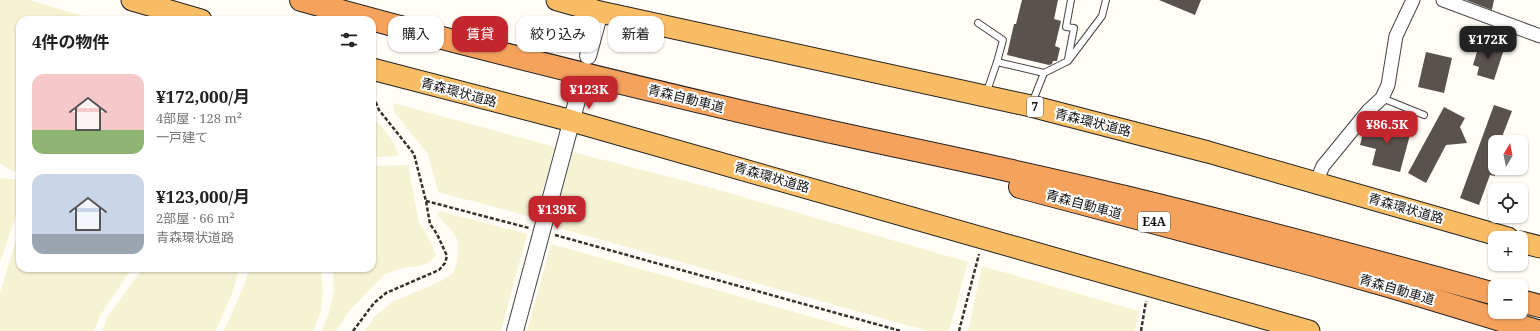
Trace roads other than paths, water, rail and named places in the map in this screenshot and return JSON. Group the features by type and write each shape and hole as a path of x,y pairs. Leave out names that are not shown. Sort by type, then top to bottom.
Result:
{"highway":[{"path":"132,0 187,16"},
{"name":"青森自動車道","path":"301,0 362,16"},
{"name":"青森環状道路","path":"556,0 600,12 1031,106 1208,152 1488,232"},
{"name":"青森自動車道","path":"376,20 553,66 769,118 995,166 1124,196 1488,292"},
{"name":"青森環状道路","path":"376,70 572,121 1309,331"},
{"name":"青森自動車道","path":"769,118 990,180 1303,262 1537,331"},
{"path":"1528,244 1540,248"},
{"path":"1528,303 1540,306"}],"street":[{"path":"1316,182 1323,166 1368,111 1382,98 1388,85 1396,36 1413,0"},
{"path":"1443,0 1540,36"},
{"path":"588,56 600,12"},
{"path":"515,331 579,93"}],"lane":[{"path":"1068,61 1074,28 1066,27 1071,0"},
{"path":"997,62 1044,72 1068,61 1102,16 1106,0"},
{"path":"978,23 1003,40 985,96"},
{"path":"1031,106 1044,72"},
{"path":"1382,98 1424,115"}]}
